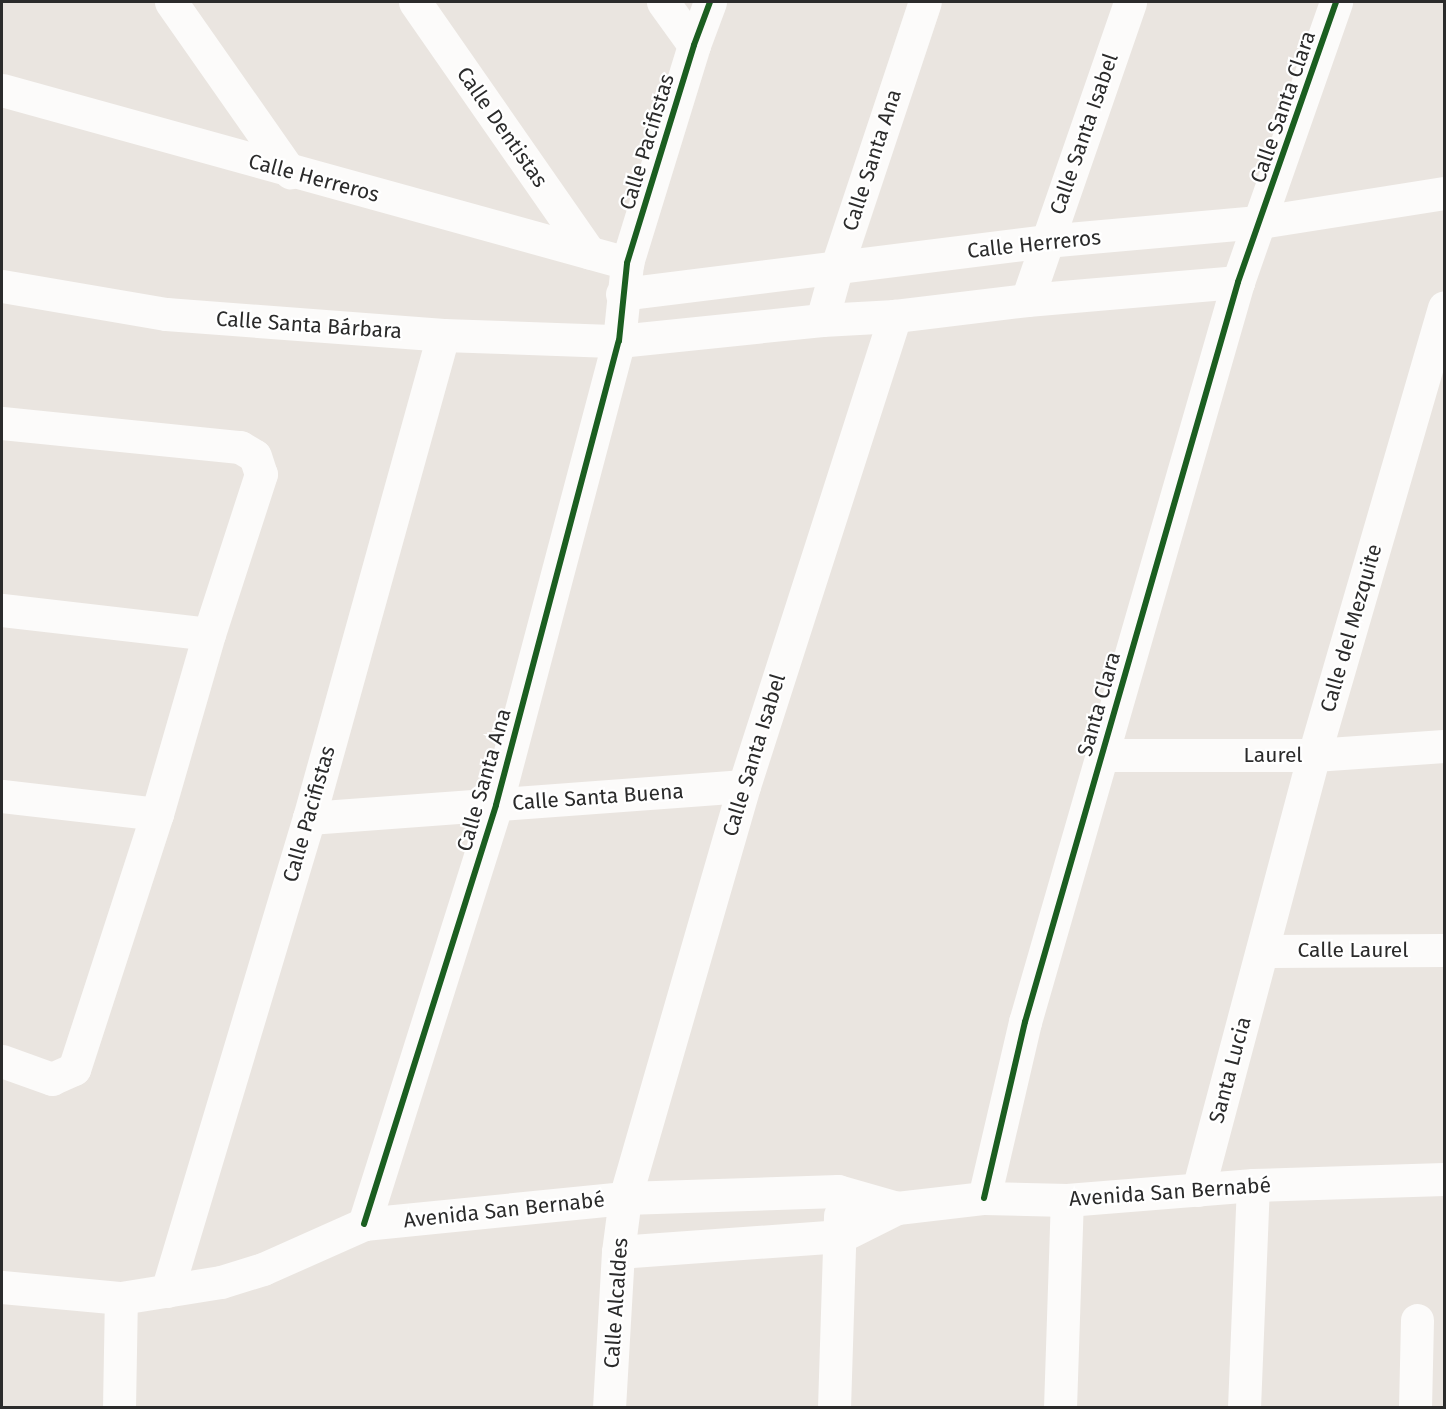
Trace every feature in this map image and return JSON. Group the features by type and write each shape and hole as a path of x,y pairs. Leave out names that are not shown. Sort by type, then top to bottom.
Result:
{"street":[{"path":"171,2 290,172"},
{"name":"Calle Dentistas","path":"415,2 590,252"},
{"path":"663,2 694,45"},
{"name":"Calle Pacifistas","path":"619,341 625,278 694,45 710,2"},
{"name":"Calle Santa Ana","path":"822,320 837,266 925,2"},
{"name":"Calle Santa Isabel","path":"1027,300 1130,2"},
{"name":"Calle Santa Clara","path":"1261,222 1336,2"},
{"name":"Calle Herreros","path":"3,89 290,172 590,252 625,278 837,266 1046,241 1261,222 1444,193"},
{"name":"Santa Clara","path":"984,1198 1025,1022 1238,282 1261,222"},
{"path":"619,341 822,320 895,316 1027,300 1238,282"},
{"name":"Calle Santa Bárbara","path":"2,286 166,314 443,335 619,341"},
{"name":"Calle del Mezquite","path":"1262,951 1314,755 1444,307"},
{"name":"Calle Santa Isabel","path":"625,1198 744,786 895,316"},
{"name":"Calle Pacifistas","path":"167,1291 309,818 443,335"},
{"name":"Calle Santa Ana","path":"364,1224 496,805 619,341"},
{"path":"2,423 240,447 255,456 261,474 209,634 157,814 74,1069 52,1079 2,1061"},
{"path":"2,610 209,634"},
{"name":"Laurel","path":"1102,755 1314,755 1444,746"},
{"name":"Calle Santa Buena","path":"309,818 744,786"},
{"path":"2,796 157,814"},
{"name":"Calle Laurel","path":"1262,951 1444,950"},
{"name":"Santa Lucia","path":"1198,1190 1262,951"},
{"name":"Avenida San Bernabé","path":"618,1252 841,1236 897,1208 984,1198 1067,1200 1253,1185 1444,1179"},
{"path":"1244,1407 1253,1185"},
{"path":"834,1407 841,1236 838,1191"},
{"name":"Avenida San Bernabé","path":"2,1287 121,1298 222,1282 263,1269 364,1224 625,1198 838,1191 897,1208"},
{"name":"Calle Alcaldes","path":"609,1407 618,1252 625,1198"},
{"path":"1060,1407 1067,1200"},
{"path":"119,1407 121,1298"},
{"path":"1416,1407 1417,1320"}],"cycle path":[{"path":"364,1224 496,805 619,341 627,263 694,45 710,2"},
{"path":"984,1198 1025,1022 1238,282 1336,2"}]}
